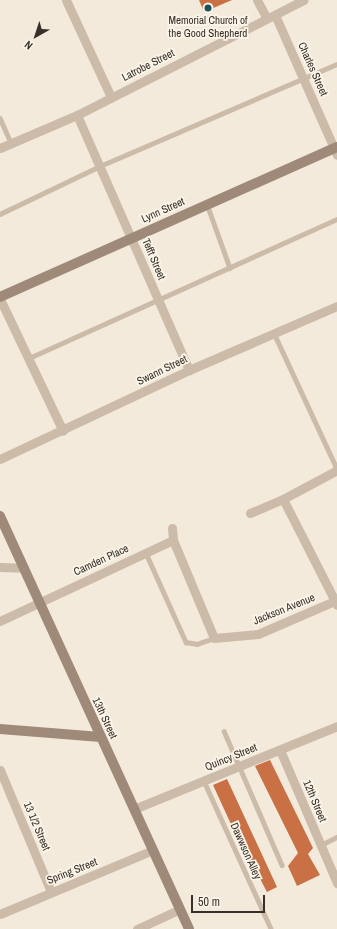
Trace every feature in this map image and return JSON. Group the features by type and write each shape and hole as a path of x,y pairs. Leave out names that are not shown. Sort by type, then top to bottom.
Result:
{"street":[{"path":"66,0 111,97"},
{"name":"Charles Street","path":"257,0 271,17 304,79 336,150"},
{"name":"Latrobe Street","path":"0,148 77,114 304,0"},
{"name":"Tefft Street","path":"77,114 132,237 188,370"},
{"name":"Lynn Street","path":"0,298 132,237 336,150"},
{"path":"0,298 63,431"},
{"name":"Swann Street","path":"0,459 63,431 188,370 337,306"},
{"path":"250,513 283,499 337,470"},
{"path":"283,499 336,603"},
{"name":"13th Street","path":"0,516 189,929"},
{"path":"172,528 173,540 214,638"},
{"name":"Camden Place","path":"0,621 173,540"},
{"path":"0,567 24,568"},
{"name":"Jackson Avenue","path":"214,638 258,634 336,603"},
{"name":"Quincy Street","path":"134,809 337,726"},
{"path":"0,729 101,737"},
{"name":"12th Street","path":"280,750 337,883"},
{"name":"13 1/2 Street","path":"0,770 51,892"},
{"name":"Spring Street","path":"0,914 153,850"},
{"path":"137,929 180,909"}],"lane":[{"path":"0,214 100,166 337,64"},
{"path":"0,118 11,143"},
{"path":"207,204 230,268"},
{"path":"29,358 337,219"},
{"path":"274,332 337,470"},
{"path":"146,553 186,642 197,644 214,638"},
{"path":"224,731 282,865"},
{"name":"Dawwson Alley","path":"204,780 271,929"},
{"path":"321,845 337,837"}],"building":[{"name":"Memorial Church of the Good Shepherd","path":"199,0 232,0 204,12"},
{"path":"270,760 313,848 308,854 320,875 297,886 288,866 298,853 255,766"},
{"path":"227,779 277,887 267,892 256,871 253,872 213,785"}],"place":[{"name":"Memorial Church of the Good Shepherd","path":"208,8"}]}
